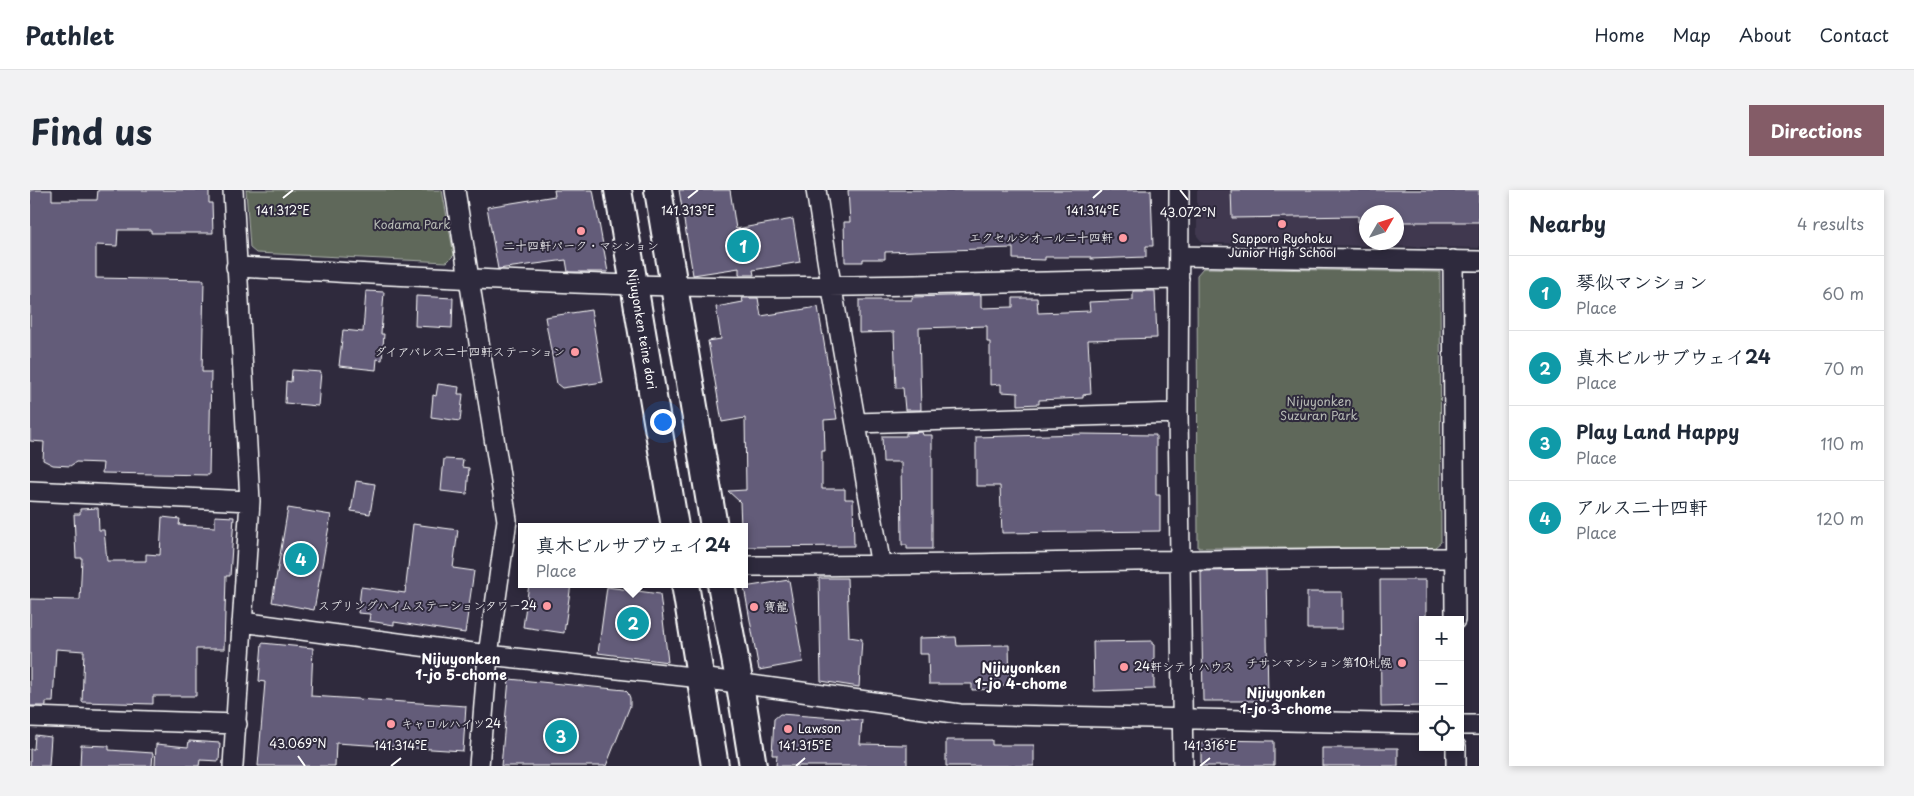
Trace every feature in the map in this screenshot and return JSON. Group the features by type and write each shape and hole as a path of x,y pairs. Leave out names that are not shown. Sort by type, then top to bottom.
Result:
{"street":[{"path":"233,190 250,501 233,766"},
{"path":"455,190 508,520 488,655 479,766"},
{"name":"Nijuyonken teine dori","path":"618,190 674,523"},
{"path":"658,190 713,523"},
{"path":"816,190 881,566"},
{"path":"1179,190 1178,413 1183,766"},
{"path":"1180,256 1479,260"},
{"path":"1453,260 1455,616"},
{"path":"236,267 470,279 674,286 1179,279"},
{"path":"856,424 1178,413"},
{"path":"30,491 250,501"},
{"path":"748,566 881,566 1180,559 1455,558"},
{"path":"686,588 715,766"},
{"path":"722,588 753,766"},
{"path":"242,622 488,655 701,678 740,685 960,714 1419,724"},
{"path":"30,717 236,724"},
{"path":"1464,725 1479,725"},
{"path":"1456,751 1456,766"}],"shaded area":[{"name":"Sapporo Ryohoku Junior High School","path":"1197,190 1479,190 1479,248 1404,247 1404,205 1359,205 1359,246 1203,243 1197,236"}],"green space":[{"name":"Kodama Park","path":"246,190 442,190 454,255 447,262 256,253 250,248"},
{"name":"Nijuyonken Suzuran Park","path":"1203,268 1440,272 1441,542 1434,548 1198,548 1197,275"}],"building":[{"path":"30,190 52,190 52,200 97,200 98,190 209,190 209,203 212,203 213,233 151,233 151,230 118,230 117,246 96,245 96,278 204,280 202,372 211,372 209,475 102,473 103,463 76,462 70,466 53,465 43,460 44,442 30,441"},
{"path":"554,190 593,190 608,272 568,272 566,260 498,269 487,207 555,196"},
{"path":"679,190 730,190 736,229 793,219 800,262 753,270 754,275 739,275 739,268 693,275"},
{"path":"848,190 1151,190 1153,246 1146,246 1146,257 1091,259 1091,257 1045,257 1045,260 1013,259 1013,248 885,252 885,259 863,259 863,262 845,262 844,222 850,222"},
{"path":"1231,190 1479,190 1479,222 1404,222 1404,205 1359,205 1359,222 1358,216 1232,218"},
{"path":"366,291 384,292 381,334 384,334 382,360 377,359 376,370 339,366 343,330 363,332"},
{"path":"1133,291 1155,291 1157,338 1088,340 1091,394 1083,395 1083,398 1039,400 1039,404 1018,405 1018,393 1001,392 1001,384 990,385 990,342 987,342 987,326 919,328 921,410 905,410 903,388 896,388 894,332 859,333 859,300 912,300 912,297 981,295 981,308 1013,307 1013,298 1037,298 1038,313 1090,311 1089,302 1133,300"},
{"path":"416,296 453,298 452,328 415,326"},
{"path":"742,298 758,298 761,316 818,307 837,419 824,420 825,451 822,451 822,489 845,489 845,499 853,499 854,546 748,547 748,523 741,523 740,502 728,491 746,490 745,418 722,422 708,341 721,339 716,307 743,302"},
{"name":"ダイアパレス二十四軒ステーション","path":"591,310 603,382 562,388 557,384 545,317"},
{"path":"292,370 321,372 318,406 285,403 286,381 291,382"},
{"path":"438,384 459,387 458,394 463,394 460,421 431,417 433,395 436,396"},
{"path":"922,432 923,435 932,435 932,549 907,549 907,545 902,545 901,462 883,462 882,436 906,436 906,433"},
{"path":"1082,434 1156,435 1156,495 1160,495 1160,531 1002,533 1000,486 976,486 976,437"},
{"path":"444,459 463,460 462,467 469,468 467,494 441,491"},
{"path":"356,481 375,484 370,514 351,511"},
{"path":"98,508 99,530 104,530 107,561 146,561 146,554 160,555 162,517 180,519 179,525 215,527 215,516 234,517 230,576 226,576 224,649 196,649 196,696 153,696 153,704 82,702 84,651 56,649 53,702 46,702 46,706 30,706 30,599 80,600 82,558 76,558 74,514 80,514 80,509"},
{"path":"288,508 331,515 314,610 272,602"},
{"path":"413,524 458,530 453,568 474,571 465,633 394,622 394,625 369,621 370,614 358,613 361,587 405,593"},
{"path":"1266,570 1268,701 1203,701 1201,571"},
{"path":"819,578 847,578 849,637 862,639 859,687 821,681"},
{"path":"789,580 803,662 759,670 744,588"},
{"name":"チサンマンション第10札幌","path":"1380,580 1426,580 1426,616 1419,616 1419,706 1381,707"},
{"name":"スプリングハイムステーションタワー24","path":"528,588 570,588 564,633 523,627"},
{"path":"607,588 660,594 668,662 598,653"},
{"path":"1307,592 1342,592 1342,629 1307,629"},
{"path":"956,637 957,646 1009,645 1010,686 1001,686 1001,689 972,690 972,684 929,684 928,654 919,654 919,638"},
{"name":"24軒シティハウス","path":"1152,641 1152,644 1154,644 1154,689 1094,691 1093,642"},
{"path":"262,643 313,648 311,696 466,706 463,751 336,743 335,766 258,766 265,682 259,681"},
{"path":"509,679 625,690 630,698 630,706 606,766 501,766"},
{"path":"780,714 862,720 860,744 907,745 907,766 776,766 777,755 772,755 774,719"},
{"path":"35,735 51,737 49,766 30,766 30,749 34,749"},
{"path":"946,740 992,740 992,745 1034,745 1034,766 946,766"},
{"path":"1209,740 1274,741 1274,766 1201,766 1201,743 1209,744"},
{"path":"189,741 220,743 219,761 200,760 199,766 155,766 156,744 188,747"},
{"path":"81,745 109,746 109,750 153,753 152,766 80,766"},
{"path":"1322,748 1398,748 1398,766 1322,766"}],"place":[{"name":"Sapporo Ryohoku Junior High School","path":"1282,224"},
{"name":"二十四軒パーク・マンション","path":"581,231"},
{"name":"エクセルシオール二十四軒","path":"1123,238"},
{"name":"琴似マンション","path":"743,246"},
{"name":"ダイアパレス二十四軒ステーション","path":"575,352"},
{"name":"アルス二十四軒","path":"301,559"},
{"name":"スプリングハイムステーションタワー24","path":"547,606"},
{"name":"寶龍","path":"754,607"},
{"name":"真木ビルサブウェイ24","path":"633,623"},
{"name":"チサンマンション第10札幌","path":"1402,663"},
{"name":"24軒シティハウス","path":"1124,667"},
{"name":"キャロルハイツ24","path":"391,724"},
{"name":"Lawson","path":"788,729"},
{"name":"Play Land Happy","path":"561,736"}],"district":[{"name":"Nijuyonken 1-jo 5-chome","path":"461,668"},
{"name":"Nijuyonken 1-jo 4-chome","path":"1021,676"},
{"name":"Nijuyonken 1-jo 3-chome","path":"1286,702"}]}
